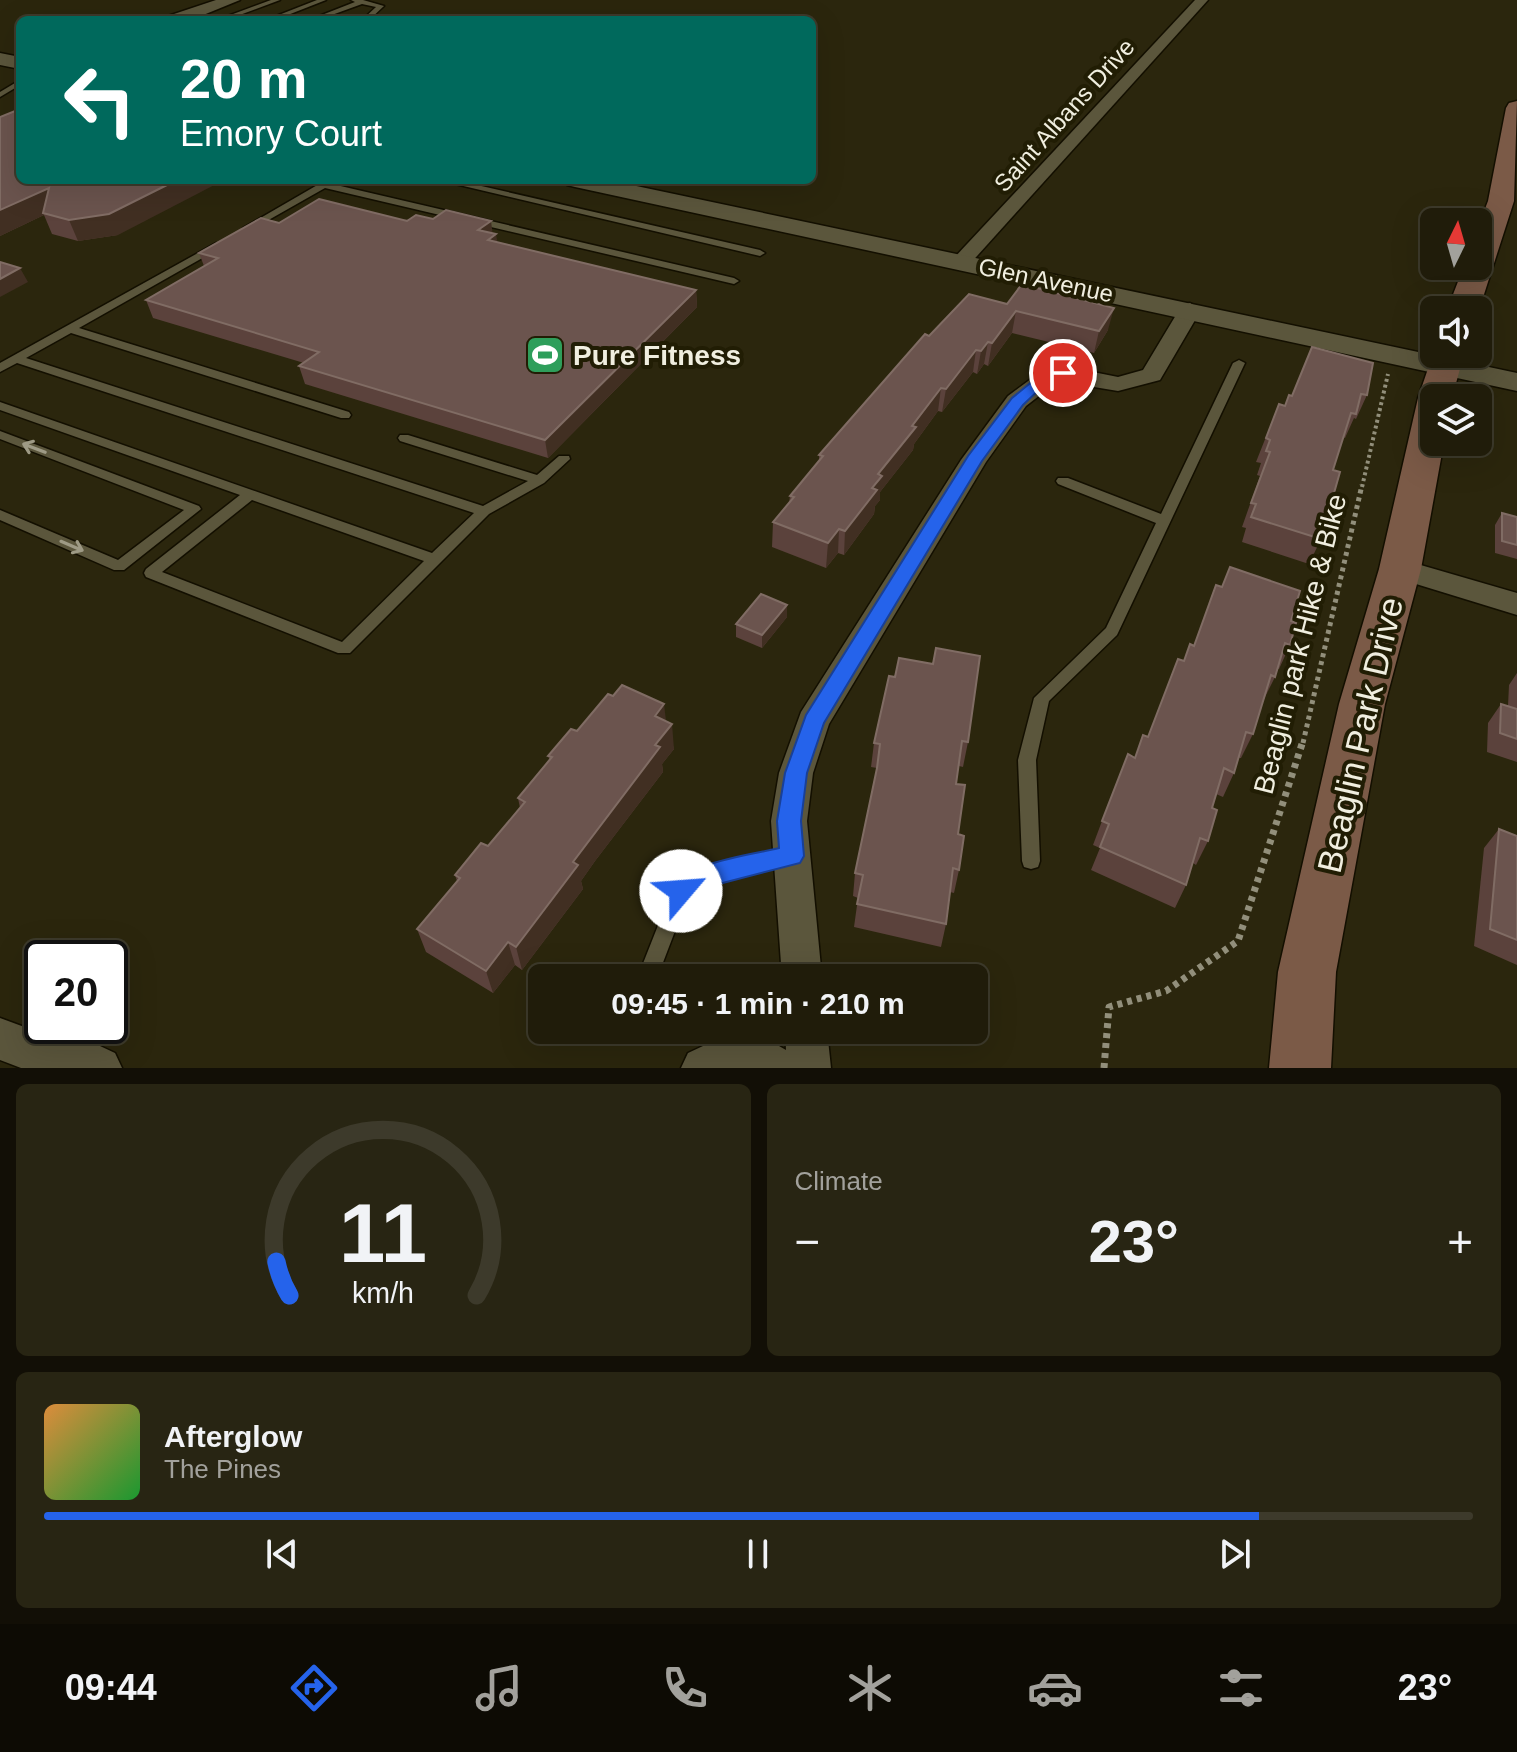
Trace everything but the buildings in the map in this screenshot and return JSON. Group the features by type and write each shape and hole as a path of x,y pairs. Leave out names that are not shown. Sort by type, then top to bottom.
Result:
{"main road":[{"path":"1468,296 1501,201 1517,108"},
{"name":"Beaglin Park Drive","path":"1300,1068 1307,972 1362,704 1400,569 1441,375"}],"street":[{"name":"Saint Albans Drive","path":"961,262 1202,0"},
{"path":"186,16 203,10 232,8"},
{"name":"Glen Avenue","path":"594,184 1393,354 1441,375 1517,382"},
{"path":"801,964 789,821 796,773 813,721 983,448 1017,401 1051,375 1063,373 1118,384 1152,375 1190,310"},
{"path":"1400,569 1517,604"},
{"path":"0,1039 77,1066"},
{"path":"807,1044 809,1068"},
{"path":"703,1068 779,1068"}],"lane":[{"path":"232,8 277,0"},
{"path":"280,16 323,0"},
{"path":"321,16 357,1 381,6 372,16"},
{"path":"0,368 324,184"},
{"path":"336,184 734,281"},
{"path":"460,184 760,253"},
{"path":"70,329 345,415"},
{"path":"16,359 484,511"},
{"path":"1031,861 1027,760 1042,698 1112,631 1239,363"},
{"path":"0,406 434,559"},
{"path":"0,435 194,509 119,566 0,515"},
{"path":"404,438 539,480"},
{"path":"250,494 151,573 344,649 484,511 539,480 564,459"},
{"path":"1063,481 1165,521"},
{"path":"653,964 681,891 709,875 792,856"}],"path":[{"name":"Beaglin park Hike & Bike","path":"1104,1068 1109,1007 1166,991 1238,941 1300,756 1393,354"}],"place":[{"name":"Pure Fitness","path":"545,355"}],"route":[{"path":"681,891 709,875 792,856 789,821 796,773 813,721 974,460 1017,401 1038,382 1063,373"}]}
